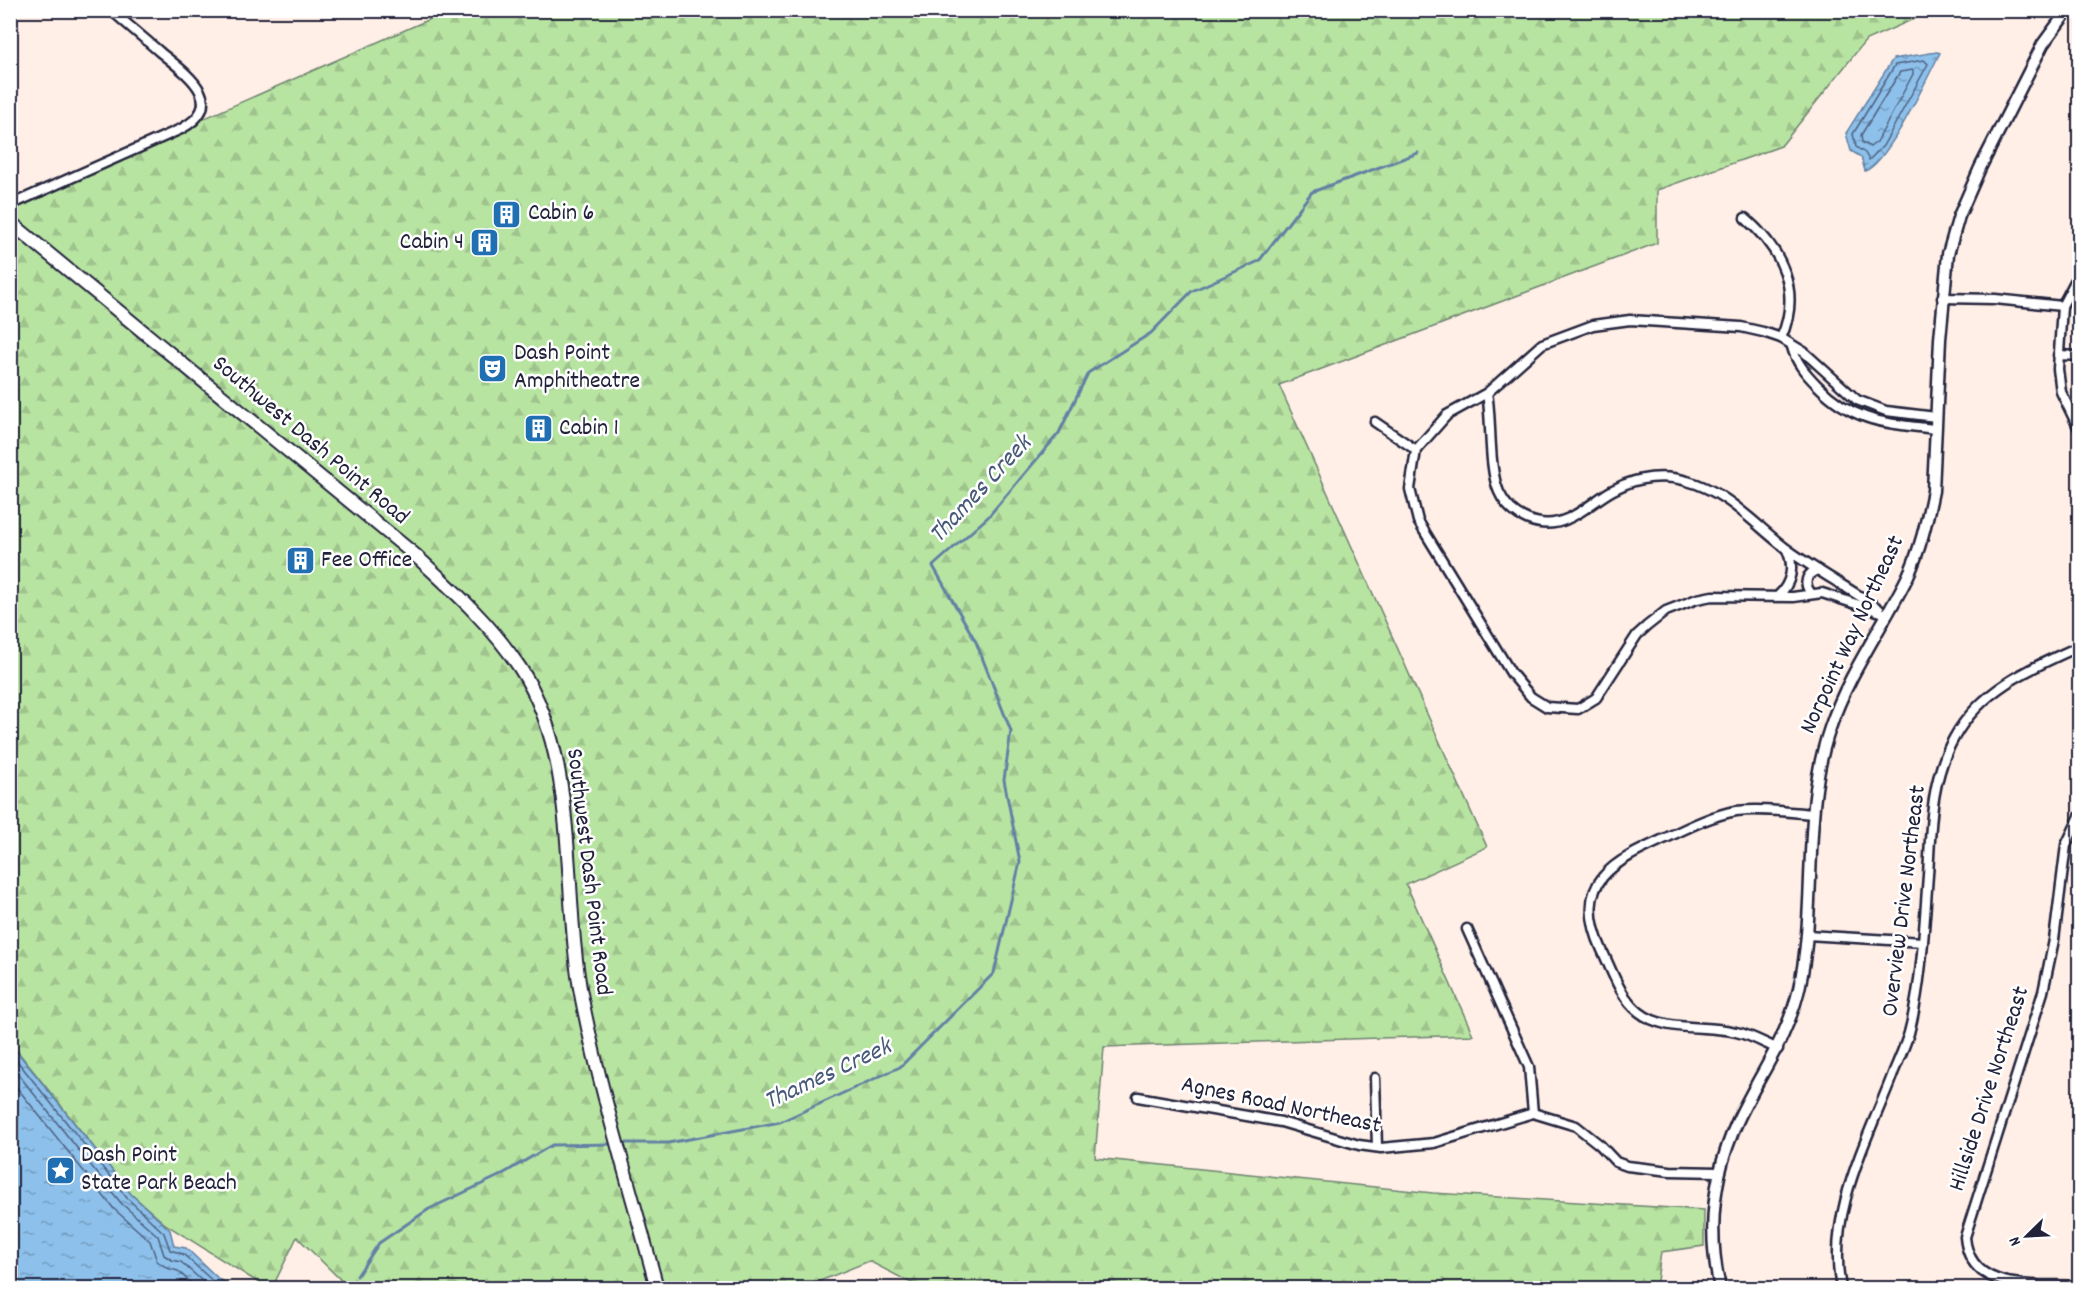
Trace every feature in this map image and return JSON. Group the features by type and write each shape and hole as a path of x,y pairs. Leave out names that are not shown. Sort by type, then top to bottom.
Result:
{"main road":[{"name":"Southwest Dash Point Road","path":"10,222 415,555 496,635 520,668 534,694 553,747 560,790 581,998 657,1288"}],"street":[{"path":"10,205 181,129 192,123 203,105 203,98 195,81 111,10"},
{"name":"Norpoint Way Northeast","path":"1720,1288 1712,1229 1719,1172 1738,1119 1778,1049 1798,990 1807,935 1814,814 1821,761 1830,725 1845,691 1907,577 1928,514 1933,491 1942,298 1948,254 1966,198 2043,44 2068,10"},
{"path":"1745,218 1773,246 1789,278 1790,314 1781,338"},
{"path":"2079,272 2062,306 2058,355 2061,392 2079,431"},
{"path":"1942,298 1995,299 2062,306"},
{"path":"1887,614 1822,593 1712,596 1665,611 1637,635 1596,698 1578,709 1547,707 1531,697 1511,673 1418,521 1410,489 1416,450 1447,416 1487,393 1542,344 1593,325 1630,320 1741,327 1781,338 1792,347 1804,352 1857,400 1886,411 1936,423"},
{"path":"1792,347 1796,361 1814,382 1834,402 1849,411 1868,420 1936,423"},
{"path":"2058,355 2079,356"},
{"path":"1487,393 1496,484 1510,508 1523,518 1544,523 1566,520 1617,487 1644,479 1672,477 1689,481 1719,496 1786,548 1887,614"},
{"path":"1375,422 1416,450"},
{"path":"1778,596 1791,576 1791,562 1786,548"},
{"path":"1811,593 1806,587 1806,580 1811,573 1818,570"},
{"name":"Overview Drive Northeast","path":"1841,1288 1838,1272 1843,1201 1906,1042 1923,942 1932,804 1937,781 1954,737 1979,704 2010,679 2079,646"},
{"path":"1778,1049 1734,1031 1660,1023 1641,1013 1621,989 1594,933 1591,922 1593,899 1600,880 1615,863 1695,825 1736,811 1764,810 1814,814"},
{"name":"Hillside Drive Northeast","path":"2079,816 2066,844 2054,940 2043,992 1965,1237 1969,1256 1974,1265 1992,1279 2004,1282 2079,1286"},
{"path":"1467,930 1529,1067 1533,1113 1576,1126 1600,1145 1616,1162 1627,1166 1670,1171 1719,1172"},
{"path":"1807,935 1923,942"},
{"path":"1375,1078 1377,1147"},
{"name":"Agnes Road Northeast","path":"1138,1097 1281,1122 1359,1145 1393,1148 1434,1143 1533,1113"}],"green space":[{"path":"448,11 1932,11 1866,40 1781,146 1657,190 1657,243 1279,385 1487,847 1406,884 1473,1035 1104,1047 1095,1158 1433,1193 1704,1210 1704,1246 1661,1252 1656,1288 921,1288 869,1261 803,1288 349,1288 297,1237 272,1288 267,1288 165,1224 131,1194 11,1043 10,204"}],"water":[{"path":"1940,53 1895,137 1885,153 1865,171 1861,157 1851,151 1846,133 1893,59"},
{"name":"Dash Point State Park Beach","path":"10,1043 131,1194 170,1230 174,1246 186,1248 220,1280 238,1288 11,1288"}],"waterway":[{"name":"Thames Creek","path":"621,1143 668,1143 780,1122 900,1067 994,973 1020,862 1004,780 1011,731 976,642 933,566 988,517 1059,433 1088,373 1151,333 1192,291 1259,261 1312,192 1418,153"},
{"name":"Thames Creek","path":"357,1276 379,1243 429,1209 499,1176 552,1145 614,1144"}],"place":[{"name":"Cabin 6","path":"507,214"},
{"name":"Cabin 4","path":"485,243"},
{"name":"Dash Point Amphitheatre","path":"493,368"},
{"name":"Cabin 1","path":"538,429"},
{"name":"Fee Office","path":"300,561"},
{"name":"Dash Point State Park Beach","path":"60,1170"}]}
